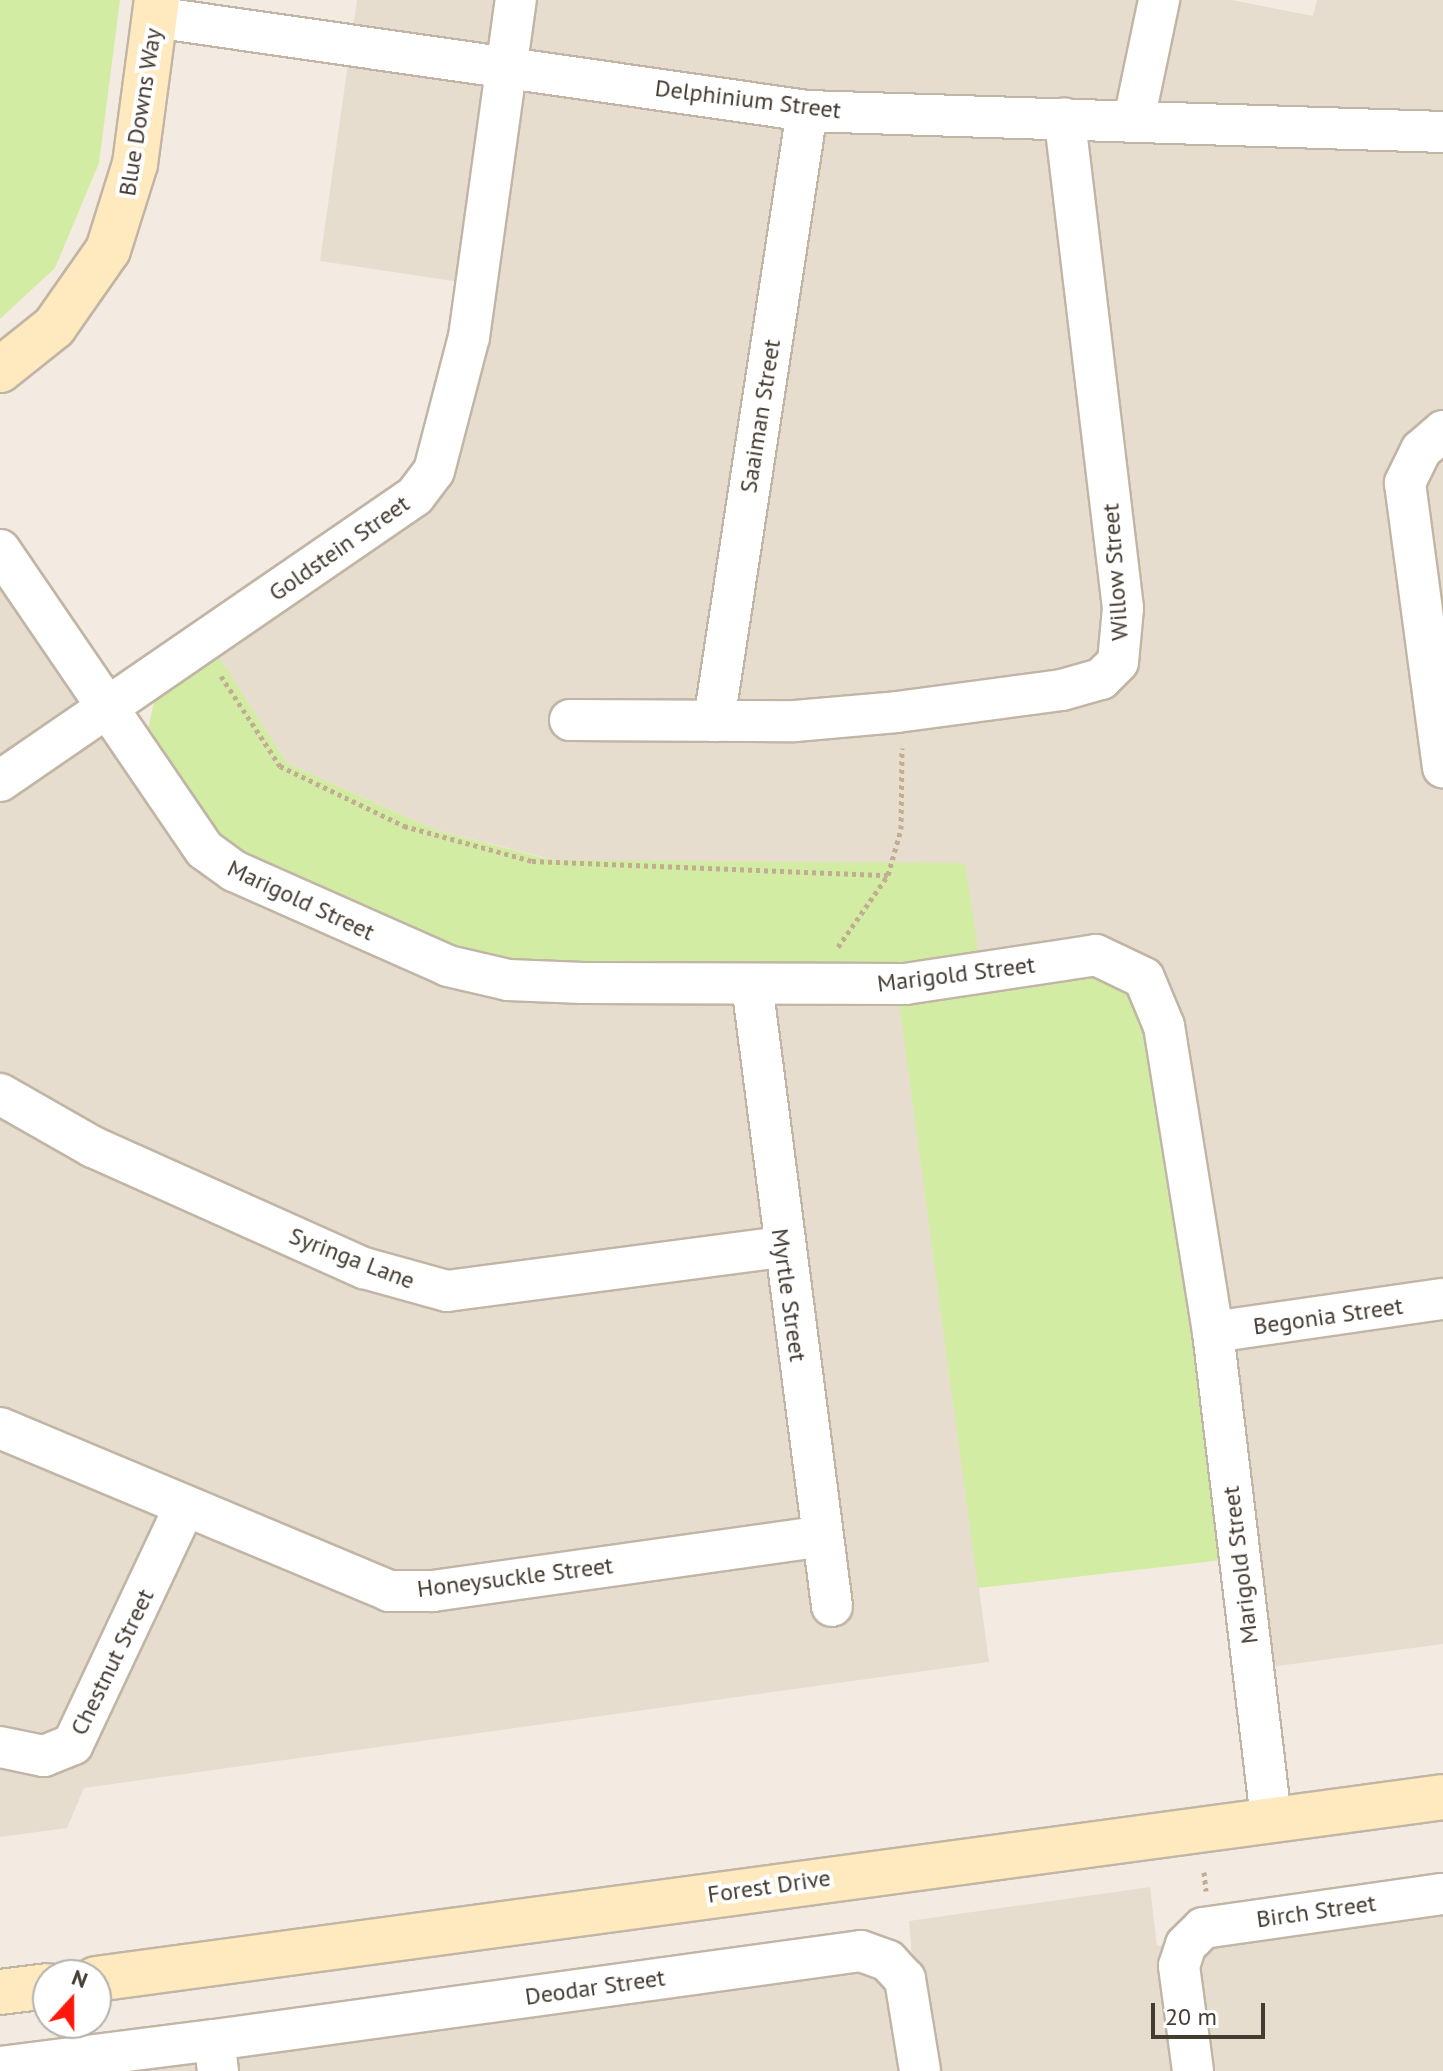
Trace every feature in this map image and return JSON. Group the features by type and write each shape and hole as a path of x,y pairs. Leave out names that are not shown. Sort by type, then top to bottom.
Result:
{"street":[{"name":"Goldstein Street","path":"0,781 415,496 434,471 469,337 516,0"},
{"path":"1134,120 1159,0"},
{"name":"Delphinium Street","path":"156,8 807,111 1443,132"},
{"name":"Blue Downs Way","path":"0,370 54,327 108,250 135,164 156,8"},
{"name":"Saaiman Street","path":"714,721 807,111"},
{"name":"Willow Street","path":"570,720 714,721 897,712 1101,679 1125,644 1065,118"},
{"path":"1443,431 1421,450 1405,483 1443,767"},
{"name":"Marigold Street","path":"0,550 219,862 448,966 508,980 905,984 1096,955 1144,978 1164,1026 1213,1332 1271,1820"},
{"name":"Myrtle Street","path":"752,984 781,1247 832,1606"},
{"name":"Syringa Lane","path":"0,1094 107,1153 364,1268 432,1288 497,1289 781,1247"},
{"name":"Begonia Street","path":"1213,1332 1443,1299"},
{"name":"Honeysuckle Street","path":"0,1428 183,1510 402,1591 822,1536"},
{"name":"Chestnut Street","path":"0,1747 44,1756 73,1744 183,1510"},
{"name":"Forest Drive","path":"112,1977 1443,1797"},
{"name":"Birch Street","path":"1193,2071 1179,1966 1193,1936 1216,1924 1443,1894"},
{"name":"Deodar Street","path":"0,2067 216,2055 861,1951 888,1961 905,1979 920,2071"},
{"path":"0,1992 32,1988"}],"path":[{"path":"199,646 280,766 404,826 532,861 888,875"},
{"path":"827,984 840,938 888,875 901,829 905,766 897,712"}],"shaded area":[{"path":"357,0 1232,0 1313,16 1317,0 1443,0 1443,1644 1254,1669 1168,1025 994,970 435,830 287,763 210,644 417,500 480,285 320,261"},
{"path":"0,551 184,823 898,989 989,1662 84,1788 67,1828 0,1837"},
{"path":"1150,1887 1157,1946 1443,1890 1443,2071 0,2071 912,1958 909,1921"}],"green space":[{"path":"0,0 120,0 99,163 55,268 0,319"},
{"path":"215,651 287,763 435,830 552,860 965,863 979,956 910,965 482,961 267,868 219,839 148,729 155,697"},
{"path":"1100,976 1123,983 1149,1019 1223,1560 978,1588 899,1002"}]}
